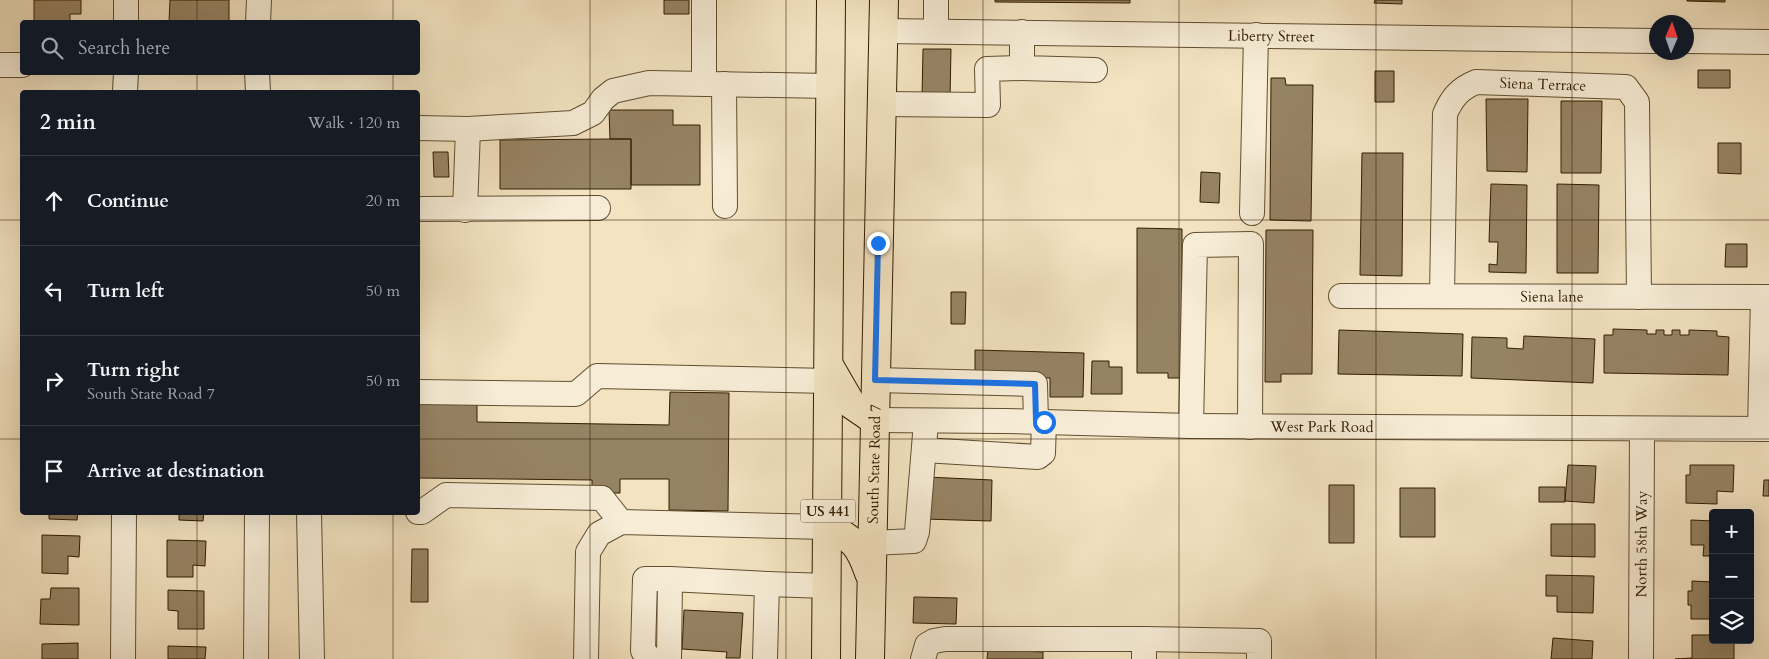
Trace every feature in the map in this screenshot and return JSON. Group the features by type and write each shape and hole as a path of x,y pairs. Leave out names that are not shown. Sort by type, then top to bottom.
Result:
{"main road":[{"name":"US 441","path":"826,659 831,0"},
{"name":"South State Road 7","path":"870,659 884,0"},
{"path":"828,373 852,405 874,420"},
{"path":"828,527 846,535 856,544 862,554 871,580"}],"street":[{"path":"126,0 126,20"},
{"path":"258,20 259,0"},
{"path":"704,0 725,206"},
{"path":"936,0 936,31"},
{"name":"Liberty Street","path":"883,31 1649,41"},
{"path":"1022,32 1022,68"},
{"path":"1252,213 1256,35"},
{"path":"1694,41 1769,42"},
{"path":"0,65 20,65"},
{"path":"881,104 988,105 987,69 1095,70"},
{"path":"126,75 126,90"},
{"path":"257,75 258,90"},
{"path":"420,128 468,129 573,122 593,113 603,99 613,91 649,82 830,86"},
{"name":"Siena Terrace","path":"1442,296 1445,114 1452,99 1462,88 1476,82 1626,87 1637,102 1639,297"},
{"path":"465,210 468,129"},
{"path":"420,209 598,208"},
{"path":"1192,426 1194,245 1251,244 1250,427"},
{"name":"Siena lane","path":"1341,296 1766,297 1765,429"},
{"path":"420,392 576,394 597,376 828,373"},
{"path":"875,380 1035,384 1043,453 1038,457 924,450"},
{"name":"West Park Road","path":"874,420 1250,427 1765,429"},
{"path":"1004,455 1005,421"},
{"path":"872,543 914,541 918,532 926,422"},
{"name":"North 58th Way","path":"1641,659 1642,428"},
{"path":"420,512 446,495 602,498 622,522"},
{"path":"123,659 124,515"},
{"path":"256,659 257,515"},
{"path":"309,515 312,659"},
{"path":"586,659 588,552 599,534 622,522 828,527"},
{"path":"651,659 643,651 645,579 827,586"},
{"path":"669,659 670,579"},
{"path":"765,659 767,584"},
{"path":"923,659 927,645 934,640 946,639 1144,649 1259,641 1259,659"}],"building":[{"path":"34,0 81,0 81,14 70,14 70,20 34,20"},
{"path":"170,0 229,0 229,20 169,20"},
{"path":"664,0 689,0 689,14 664,14"},
{"path":"995,0 1130,0 1130,3 995,2"},
{"path":"1375,0 1402,0 1402,4 1374,3"},
{"path":"1725,0 1725,2 1687,1"},
{"path":"923,49 951,49 950,98 922,97"},
{"path":"1698,70 1730,70 1730,88 1698,88"},
{"path":"1375,71 1394,71 1394,102 1375,102"},
{"path":"1271,78 1285,78 1286,85 1313,85 1311,221 1270,220"},
{"path":"1486,99 1528,99 1527,172 1487,171"},
{"path":"1561,101 1602,101 1601,173 1561,173"},
{"path":"609,110 673,110 673,125 700,125 700,185 631,185 631,139 610,139"},
{"path":"631,139 631,189 500,189 500,140"},
{"path":"1718,143 1741,143 1741,174 1718,173"},
{"path":"433,152 448,152 449,177 434,177"},
{"path":"1362,153 1403,153 1402,276 1360,275"},
{"path":"1201,172 1220,173 1219,203 1200,202"},
{"path":"1491,184 1527,185 1526,273 1489,272 1489,264 1497,265 1498,242 1489,242"},
{"path":"1557,184 1599,185 1598,273 1557,273"},
{"path":"1137,228 1182,229 1182,378 1168,378 1168,373 1137,373"},
{"path":"1266,230 1313,230 1312,374 1281,374 1281,382 1265,382"},
{"path":"1726,244 1747,244 1747,267 1725,267"},
{"path":"951,292 966,292 965,324 951,324"},
{"path":"1613,329 1647,330 1647,334 1656,334 1656,330 1664,330 1664,335 1672,335 1672,330 1680,330 1680,335 1689,335 1689,330 1717,331 1717,336 1729,337 1728,375 1604,373 1604,335 1613,335"},
{"path":"1339,330 1463,334 1462,376 1338,374"},
{"path":"1524,336 1595,339 1593,383 1471,378 1472,337 1507,338 1507,348 1523,349"},
{"path":"975,350 1084,353 1083,397 1050,397 1050,378 975,376"},
{"path":"1092,361 1109,361 1109,367 1122,367 1122,394 1091,394"},
{"path":"670,392 729,393 728,511 669,510 669,479 620,479 620,493 592,493 592,480 420,478 420,401 477,402 477,422 669,425"},
{"path":"1568,465 1596,466 1594,503 1565,501"},
{"path":"1690,465 1734,465 1733,492 1717,491 1717,504 1686,503 1686,475 1690,475"},
{"path":"926,477 992,480 991,521 924,519"},
{"path":"1764,480 1769,480 1769,496 1763,496"},
{"path":"1329,485 1354,485 1354,543 1329,543"},
{"path":"1539,487 1565,487 1565,502 1539,502"},
{"path":"1400,488 1435,488 1435,537 1400,537"},
{"path":"49,515 78,515 77,520 49,519"},
{"path":"179,515 204,515 203,521 179,520"},
{"path":"1691,520 1709,521 1709,556 1703,556 1704,545 1691,545"},
{"path":"1551,524 1595,524 1595,557 1551,556"},
{"path":"42,535 80,536 79,557 68,556 68,574 42,573"},
{"path":"167,540 206,541 205,566 193,565 193,577 167,577"},
{"path":"412,549 428,549 428,602 411,602"},
{"path":"1546,575 1594,576 1593,613 1557,612 1557,596 1546,596"},
{"path":"1692,581 1709,582 1709,619 1691,619 1688,591 1692,591"},
{"path":"51,588 79,588 79,625 40,624 41,599 50,599"},
{"path":"168,590 204,591 204,629 178,629 178,611 168,610"},
{"path":"914,597 957,598 956,624 913,623"},
{"path":"684,610 743,613 740,658 726,658 727,652 682,649"},
{"path":"1692,635 1709,635 1709,644 1734,644 1734,659 1675,659 1692,658"},
{"path":"1553,638 1593,641 1592,659 1551,659"},
{"path":"78,643 78,659 42,659 42,644"},
{"path":"168,646 206,647 205,659 168,659"},
{"path":"988,650 1043,652 1043,659 987,659"}],"route":[{"path":"878,243 875,380 1035,384 1036,421 1044,422"}]}
